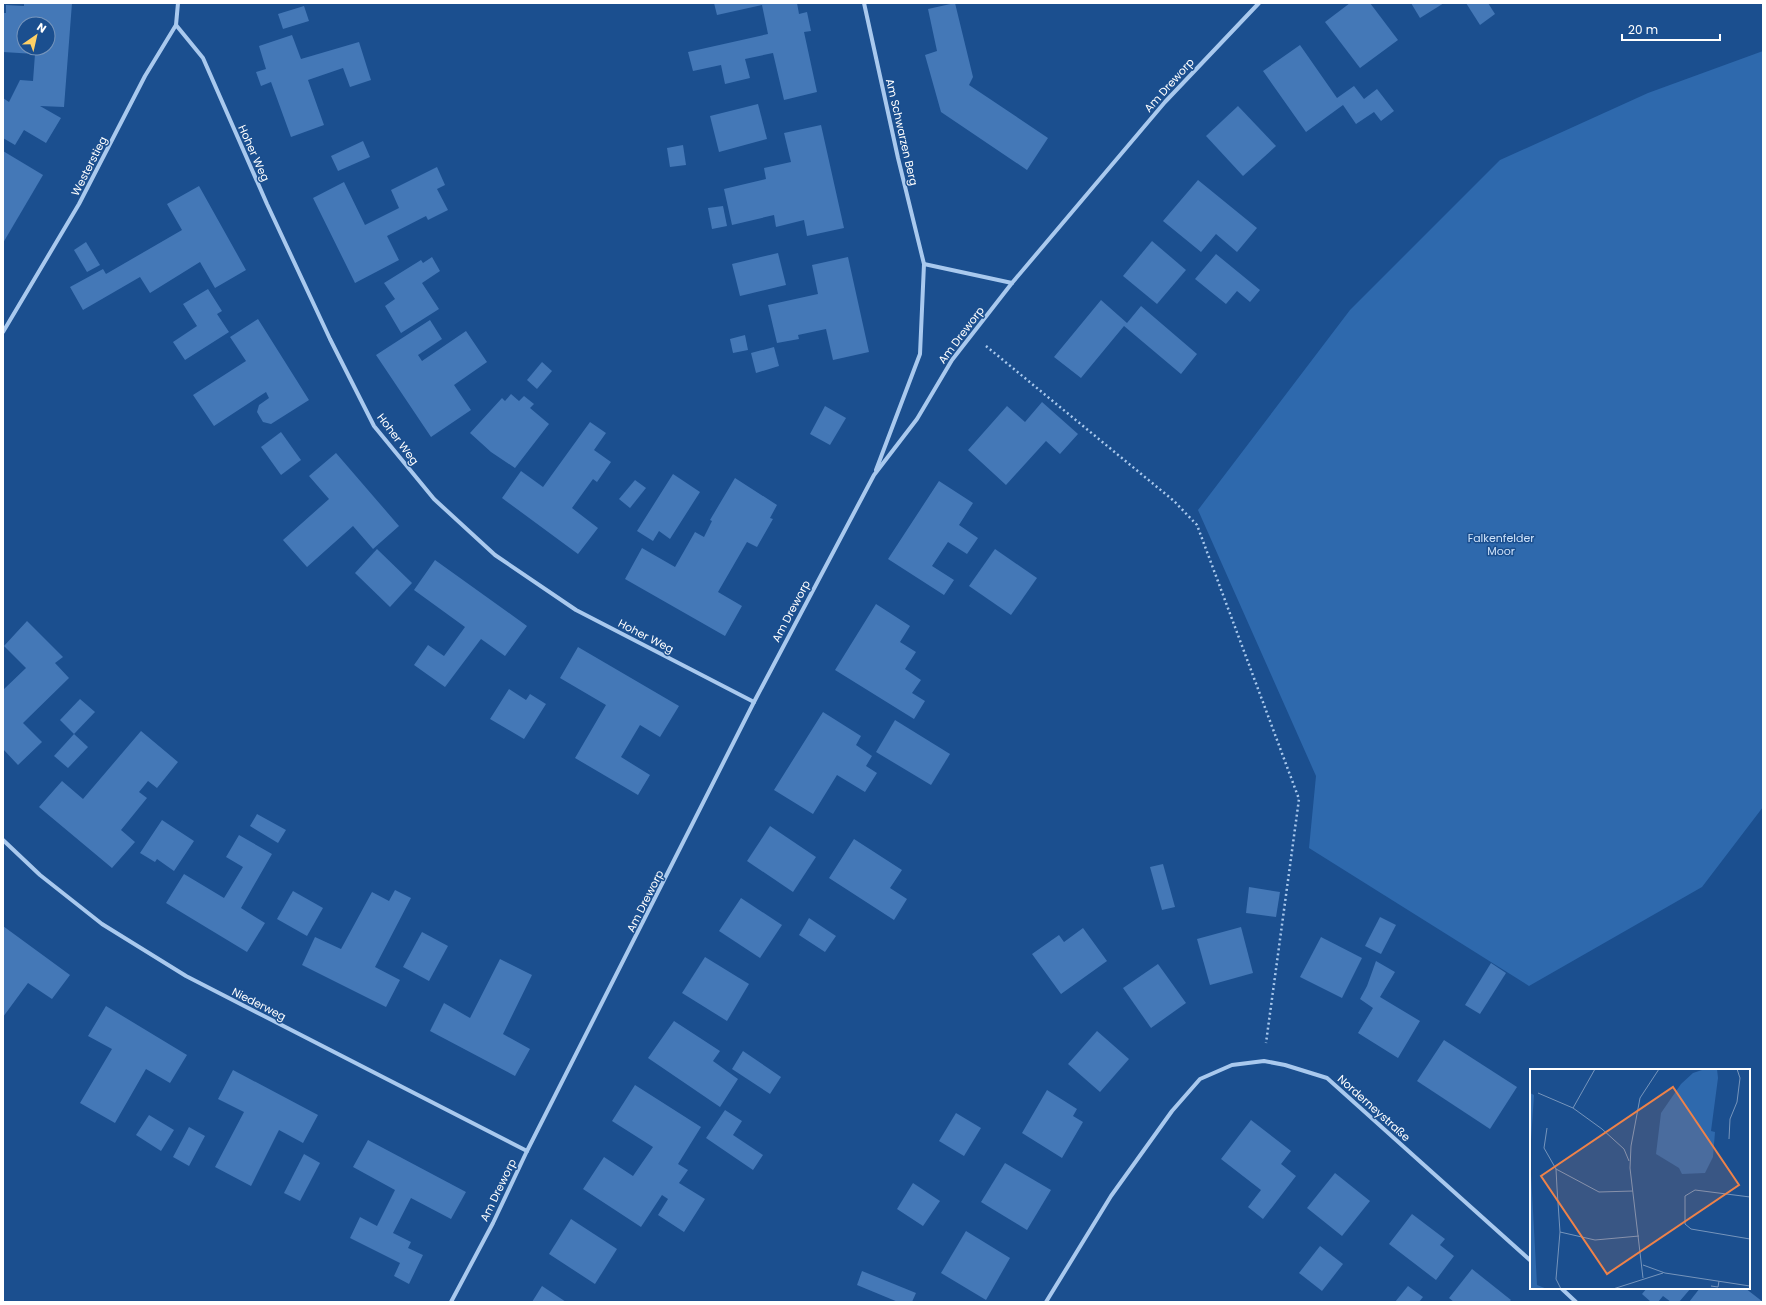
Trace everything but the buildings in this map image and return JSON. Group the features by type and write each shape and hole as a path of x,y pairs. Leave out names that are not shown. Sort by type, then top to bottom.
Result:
{"street":[{"name":"Westerstieg","path":"3,332 79,204 145,76 176,25 178,3"},
{"name":"Am Schwarzen Berg","path":"864,3 898,158 924,264 920,354 874,475"},
{"name":"Am Dreworp","path":"451,1302 493,1223 527,1151 754,702 874,475 917,419 952,360 1012,283 1165,102 1258,3"},
{"name":"Hoher Weg","path":"176,25 203,58 267,204 330,339 374,426 434,499 495,555 576,610 754,702"},
{"path":"924,264 1012,283"},
{"name":"Niederweg","path":"3,840 40,875 102,924 186,976 527,1151"},
{"name":"Norderneystraße","path":"1046,1302 1111,1196 1172,1111 1200,1079 1232,1065 1264,1061 1285,1065 1327,1078 1530,1260"},
{"path":"1562,1289 1576,1302"}],"path":[{"path":"972,334 1000,359 1174,501 1196,524 1299,799 1264,1061"}],"green space":[{"name":"Falkenfelder Moor","path":"1763,51 1763,807 1702,887 1529,986 1309,848 1316,776 1198,510 1350,310 1500,160 1648,93"}]}
